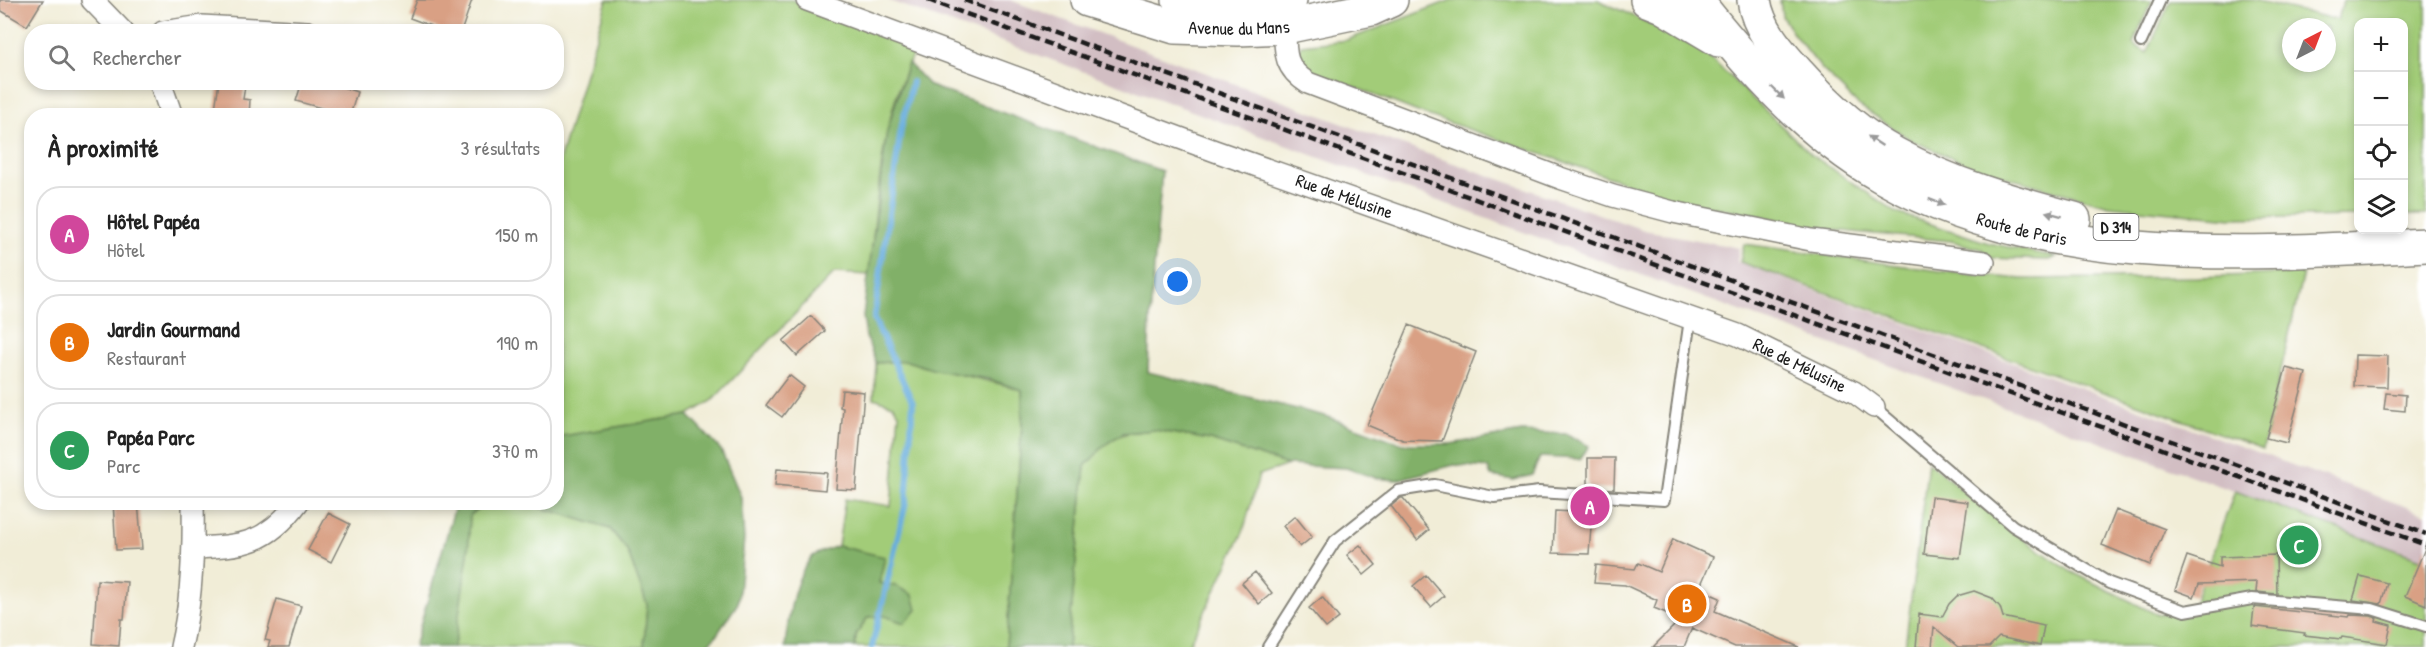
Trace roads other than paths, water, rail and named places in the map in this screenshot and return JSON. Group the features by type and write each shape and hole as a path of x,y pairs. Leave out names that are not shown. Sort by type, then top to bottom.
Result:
{"main road":[{"name":"Avenue du Mans","path":"1087,0 1175,27 1238,29 1288,14 1371,9 1391,0"},
{"name":"Avenue du Mans","path":"1179,0 1236,4 1288,14"},
{"path":"1647,0 1662,6 1737,51"},
{"name":"Route de Paris","path":"1696,0 1737,51 1808,121 1843,150 1884,177 1925,197 2016,228 2109,246 2206,253 2316,251 2426,245"},
{"name":"Route de Paris","path":"1754,0 1763,28 1782,56 1833,109 1860,131 1895,154 1978,191 2079,221 2135,230 2211,236 2426,234"}],"street":[{"path":"92,0 115,24"},
{"name":"Rue de Mélusine","path":"807,0 1215,151 1738,335 1854,392 1874,407"},
{"path":"1288,14 1285,50 1288,63 1296,76 1308,83 1613,196 1673,213 1810,240 1984,262"},
{"path":"163,90 169,108"},
{"path":"181,647 187,621 194,548 193,510"},
{"path":"194,548 254,542 284,521 292,510"}],"lane":[{"path":"2141,42 2160,0"},
{"path":"1268,647 1335,541 1398,491 1435,485 1494,497 1539,492 1664,500 1690,318"},
{"path":"1874,407 2013,526 2109,583 2186,611 2252,599 2372,609 2426,626"}],"waterway":[{"path":"872,647 906,502 913,403 874,319 901,129 912,82"}],"railway":[{"path":"928,0 2426,545"},
{"path":"964,0 2426,534"}],"place":[{"name":"Hôtel Papéa","path":"1590,506"},
{"name":"Papéa Parc","path":"2299,545"},
{"name":"Jardin Gourmand","path":"1687,604"}]}
